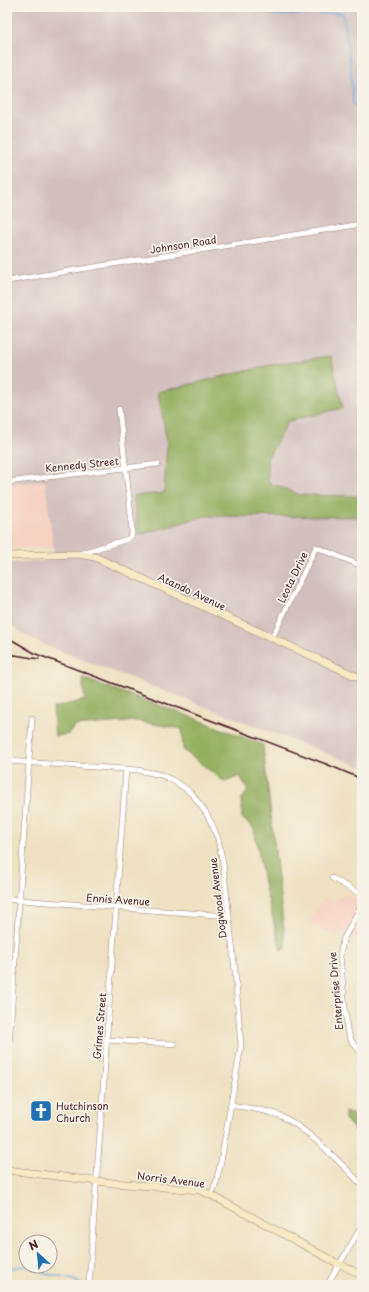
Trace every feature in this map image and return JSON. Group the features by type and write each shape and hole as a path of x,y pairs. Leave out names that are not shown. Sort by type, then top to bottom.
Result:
{"main road":[{"name":"Atando Avenue","path":"7,556 78,554 95,557 362,679"},
{"name":"Norris Avenue","path":"7,1170 96,1181 196,1190 211,1195 362,1275"}],"street":[{"name":"Johnson Road","path":"7,281 362,224"},
{"path":"78,554 128,539 132,535 119,409"},
{"name":"Kennedy Street","path":"7,482 158,464"},
{"name":"Leota Drive","path":"272,638 316,547 362,566"},
{"path":"7,1074 8,1032 32,718"},
{"name":"Dogwood Avenue","path":"7,761 150,772 172,780 185,788 198,802 212,824 218,839 222,859 241,1055 216,1183 211,1195"},
{"name":"Grimes Street","path":"89,1285 126,769"},
{"path":"332,878 362,895"},
{"name":"Ennis Avenue","path":"7,899 228,916"},
{"name":"Enterprise Drive","path":"362,904 343,940 340,956 347,1030 352,1042 362,1053"},
{"path":"106,1040 174,1044"},
{"path":"231,1105 276,1114 292,1122 314,1139 362,1185"},
{"path":"327,1285 362,1226"}],"shaded area":[{"path":"7,7 362,7 362,767 42,644 27,636 7,622 7,563 55,560 45,481 7,485"},
{"path":"45,481 53,547 7,548 7,485"},
{"path":"348,895 362,903 362,943 343,931 338,938 309,922 323,898 335,904 340,896"}],"green space":[{"path":"331,356 343,408 288,421 267,459 268,482 300,495 362,496 362,517 205,516 139,535 133,496 164,493 167,442 158,392 270,365"},
{"path":"82,678 189,716 263,745 286,949 281,950 265,888 254,829 242,818 241,800 248,791 240,776 225,782 183,750 182,729 137,721 74,726 69,734 55,736 53,708 85,700"},
{"path":"345,1111 356,1115 362,1121 362,1139 345,1119"}],"waterway":[{"path":"264,7 264,12 275,15 343,13 350,61 353,103 359,109 362,108"},
{"path":"7,1267 18,1267"},
{"path":"48,1274 74,1280 81,1284"}],"railway":[{"path":"7,637 36,654 362,779"},
{"path":"7,656 15,655 39,659"}],"place":[{"name":"Hutchinson Church","path":"41,1111"}]}
